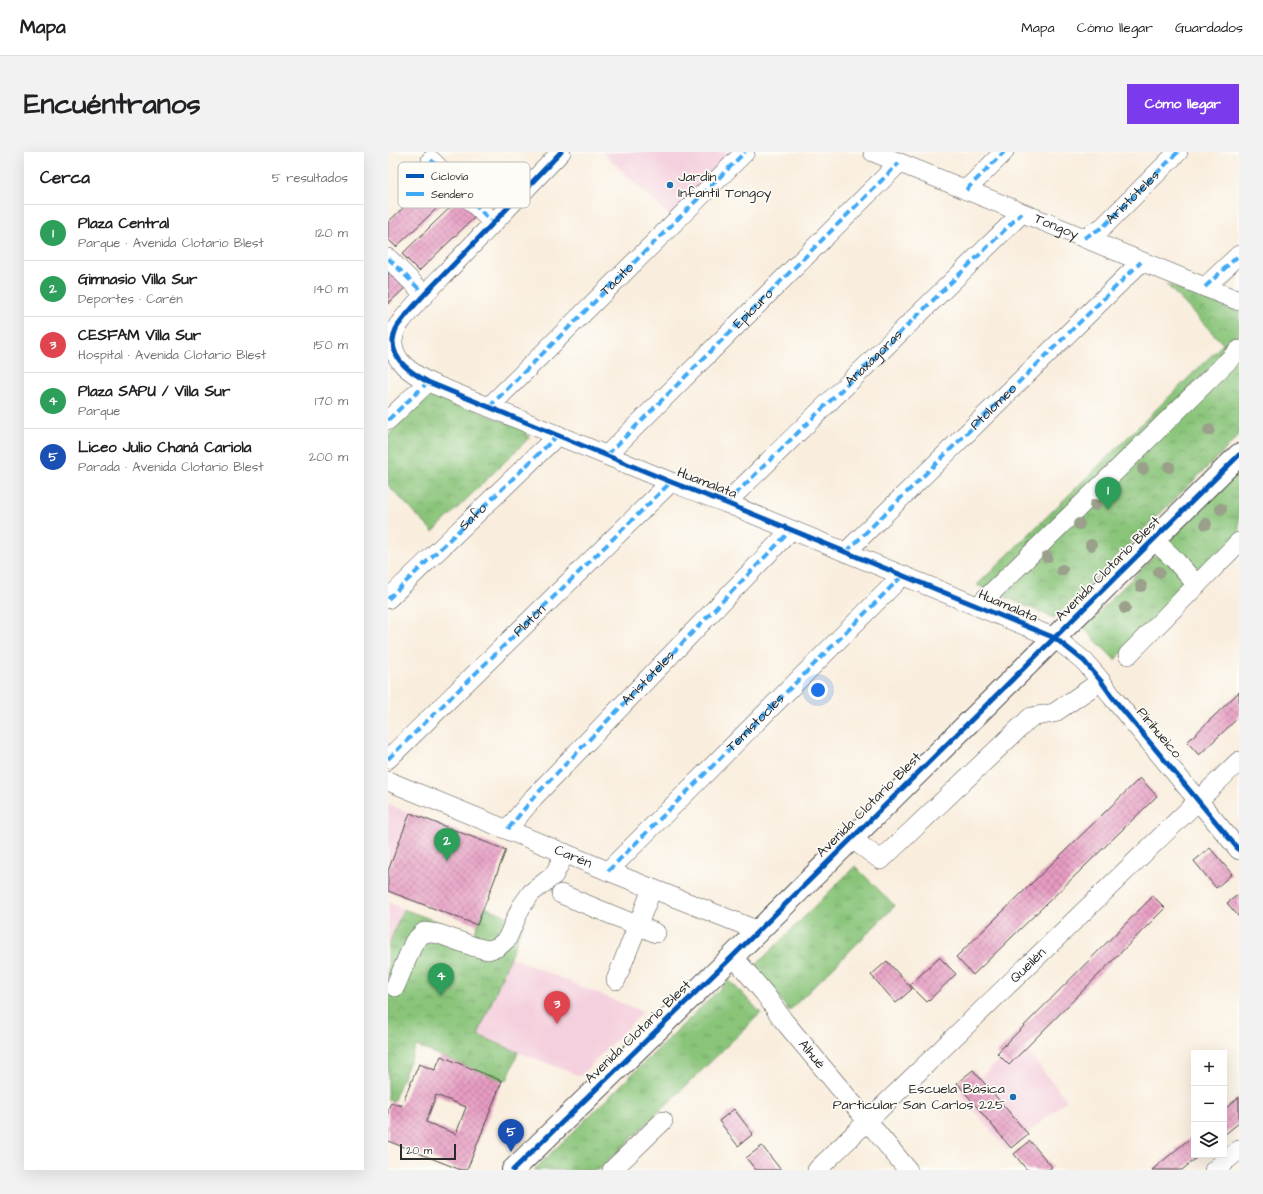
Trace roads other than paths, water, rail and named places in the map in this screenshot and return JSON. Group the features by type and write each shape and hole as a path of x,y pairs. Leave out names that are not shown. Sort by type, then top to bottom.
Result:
{"main road":[{"name":"Avenida Clotario Blest","path":"513,1170 759,931 1239,455"}],"street":[{"name":"Huamalata","path":"530,184 561,152"},
{"name":"Tácito","path":"489,407 745,152"},
{"name":"Tongoy","path":"873,152 1239,301"},
{"path":"966,190 1004,152"},
{"name":"Aristóteles","path":"1084,238 1103,226 1178,152"},
{"name":"Epicuro","path":"607,455 899,163"},
{"path":"478,208 493,223"},
{"name":"Huamalata","path":"507,208 400,323 395,333 393,345 398,359 411,372 428,382 1055,638"},
{"name":"Anaxágoras","path":"726,503 1022,213"},
{"path":"1205,287 1239,255"},
{"path":"388,258 425,295"},
{"name":"Ptolomeo","path":"846,552 1141,262"},
{"path":"978,606 1239,350"},
{"path":"388,420 428,382"},
{"name":"Safo","path":"388,599 558,435"},
{"name":"Platón","path":"388,758 671,482"},
{"name":"Aristóteles","path":"508,829 534,797 791,530"},
{"path":"1154,540 1174,559 1196,585"},
{"path":"1128,655 1239,542"},
{"name":"Temístocles","path":"608,871 902,575"},
{"name":"Pirihueico","path":"1055,638 1084,661 1239,850"},
{"path":"852,839 881,860 1031,717 1054,713 1101,681"},
{"name":"Queilén","path":"817,1170 1239,761"},
{"name":"Carén","path":"388,781 759,931"},
{"path":"395,987 414,942 424,932 439,934 488,950 498,947 507,940 521,907 531,893 554,875 565,853"},
{"path":"616,980 652,888"},
{"path":"561,894 656,933"},
{"name":"Alhué","path":"733,956 765,994 783,1020 908,1170"},
{"path":"612,1170 663,1121"},
{"path":"1214,1170 1239,1150"}],"place":[{"name":"Jardín Infantil Tongoy","path":"670,185"},
{"name":"Plaza Central","path":"1108,510"},
{"name":"Gimnasio Villa Sur","path":"447,861"},
{"name":"Plaza SAPU / Villa Sur","path":"441,996"},
{"name":"CESFAM Villa Sur","path":"557,1024"},
{"name":"Escuela Básica Particular San Carlos 225","path":"1013,1097"},
{"name":"Liceo Julio Chaná Cariola","path":"511,1152"}]}
